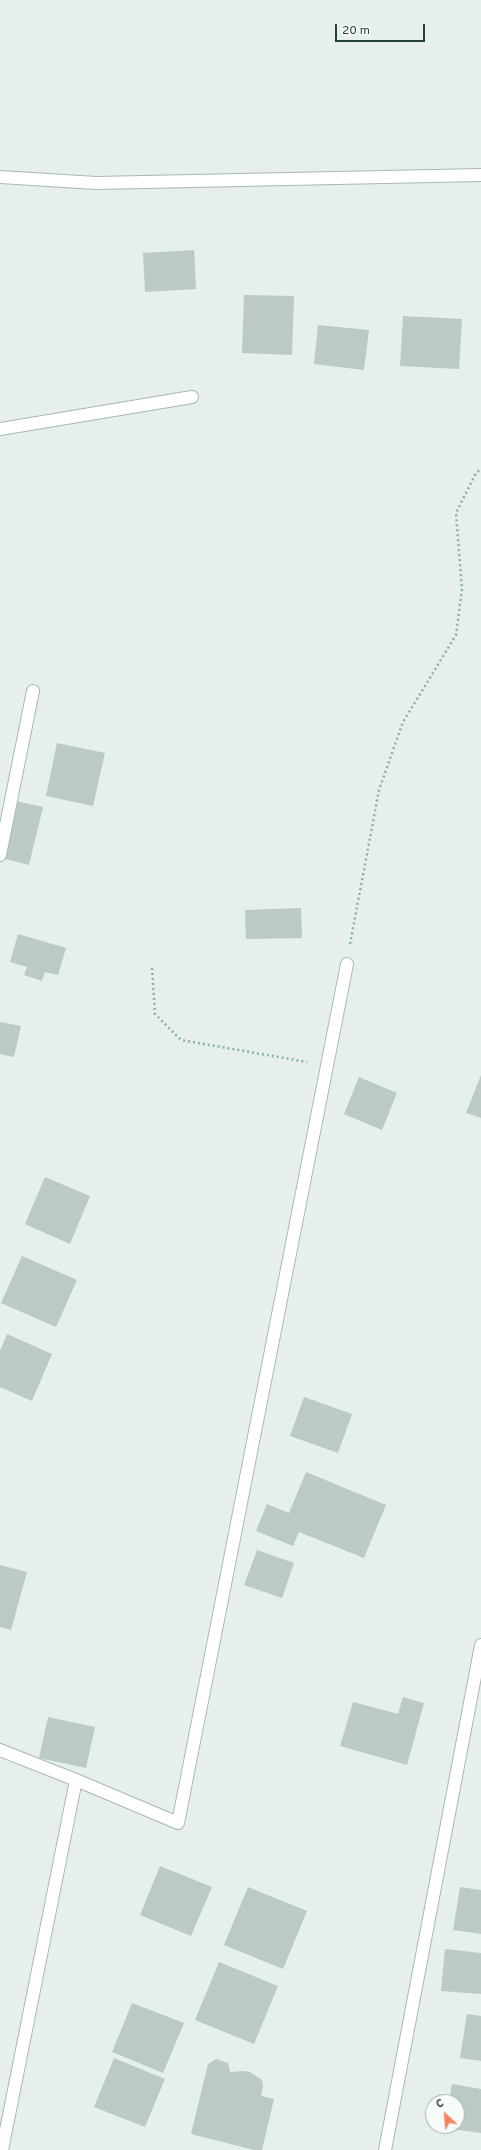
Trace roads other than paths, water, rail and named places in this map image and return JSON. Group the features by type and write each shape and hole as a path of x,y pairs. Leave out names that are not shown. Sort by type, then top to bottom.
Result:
{"street":[{"path":"0,177 96,183 481,175"},
{"path":"0,429 192,397"},
{"path":"0,855 33,691"},
{"path":"0,1750 178,1823 347,964"},
{"path":"386,2150 481,1645"},
{"path":"2,2150 76,1780"}]}
